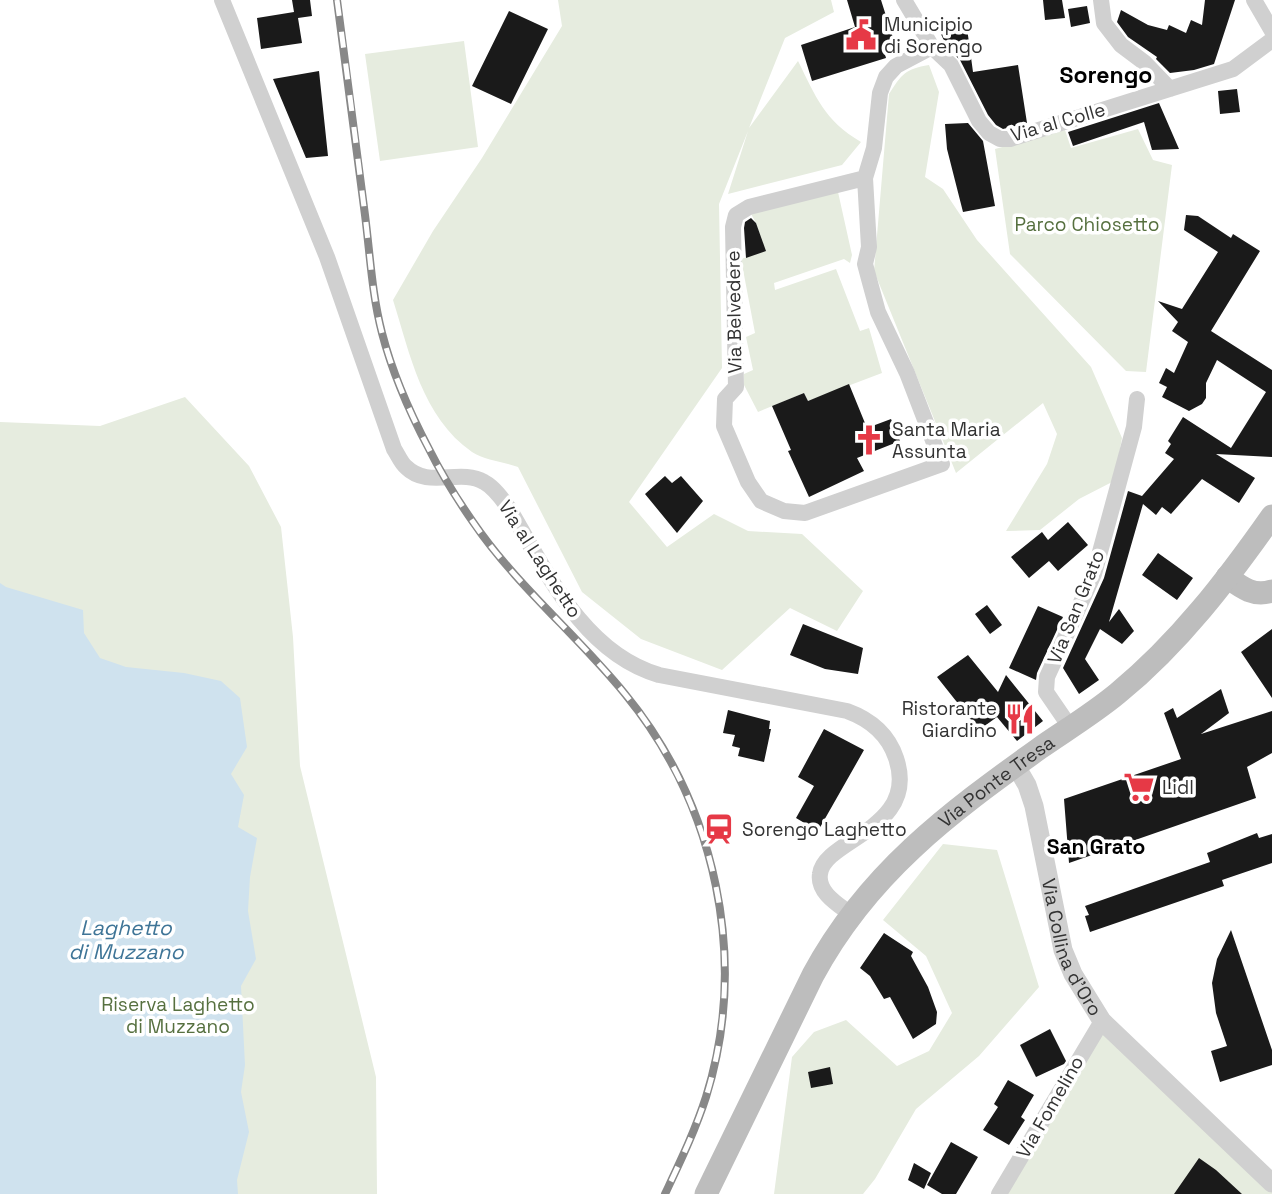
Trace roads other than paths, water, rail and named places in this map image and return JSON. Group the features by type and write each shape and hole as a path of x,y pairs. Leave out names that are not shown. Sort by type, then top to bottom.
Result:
{"main road":[{"name":"Via Ponte Tresa","path":"706,1194 824,954 885,874 918,842 1016,766 1115,695 1155,660 1227,578 1272,516"},
{"path":"1227,578 1252,593 1272,591"}],"street":[{"name":"Via al Laghetto","path":"222,0 327,257 394,449 406,468 424,478 469,477 485,482 510,510 561,597 583,624 638,669 847,711 870,722 886,739 897,760 899,771 898,789 891,805 877,824 828,858 820,870 821,886 852,915"},
{"name":"Via al Colle","path":"904,0 932,47 951,65 979,121 989,133 1000,139 1010,139 1233,69 1272,40"},
{"path":"1101,0 1104,23 1121,45 1170,89"},
{"path":"1254,0 1272,31"},
{"name":"Via Belvedere","path":"865,178 749,207 736,215 733,227 736,387 725,399 724,426 748,482 761,501 784,511 805,513 942,464 907,373 878,312 865,264 869,247 865,178 874,148 880,93 886,77 896,66 932,47"},
{"name":"Via San Grato","path":"1070,727 1046,692 1047,677 1094,573 1134,427 1137,399"},
{"name":"Via Collina d'Oro","path":"1016,766 1027,785 1034,806 1063,950 1073,974 1102,1021 1272,1183"},
{"name":"Via Fomelino","path":"999,1194 1102,1021"}],"water":[{"name":"Laghetto di Muzzano","path":"0,583 83,610 84,633 100,658 126,667 184,673 221,681 240,698 247,747 231,774 244,795 238,827 257,838 250,877 248,911 256,959 241,986 245,1065 241,1092 249,1132 237,1180 238,1194 0,1194"}],"railway":[{"path":"337,0 376,304 386,348 408,407 444,477 490,545 527,589 625,694 656,738 682,784 702,834 716,885 723,938 724,991 719,1045 706,1097 665,1194"}],"place":[{"name":"Municipio di Sorengo","path":"861,35"},
{"name":"Santa Maria Assunta","path":"869,440"},
{"name":"Ristorante Giardino","path":"1020,719"},
{"name":"Lidl","path":"1139,787"},
{"name":"Sorengo Laghetto","path":"719,829"}],"district":[{"name":"Sorengo","path":"1106,75"},
{"name":"San Grato","path":"1096,846"}],"park label":[{"name":"Parco Chiosetto","path":"1087,224"},
{"name":"Riserva Laghetto di Muzzano","path":"178,1015"}]}
